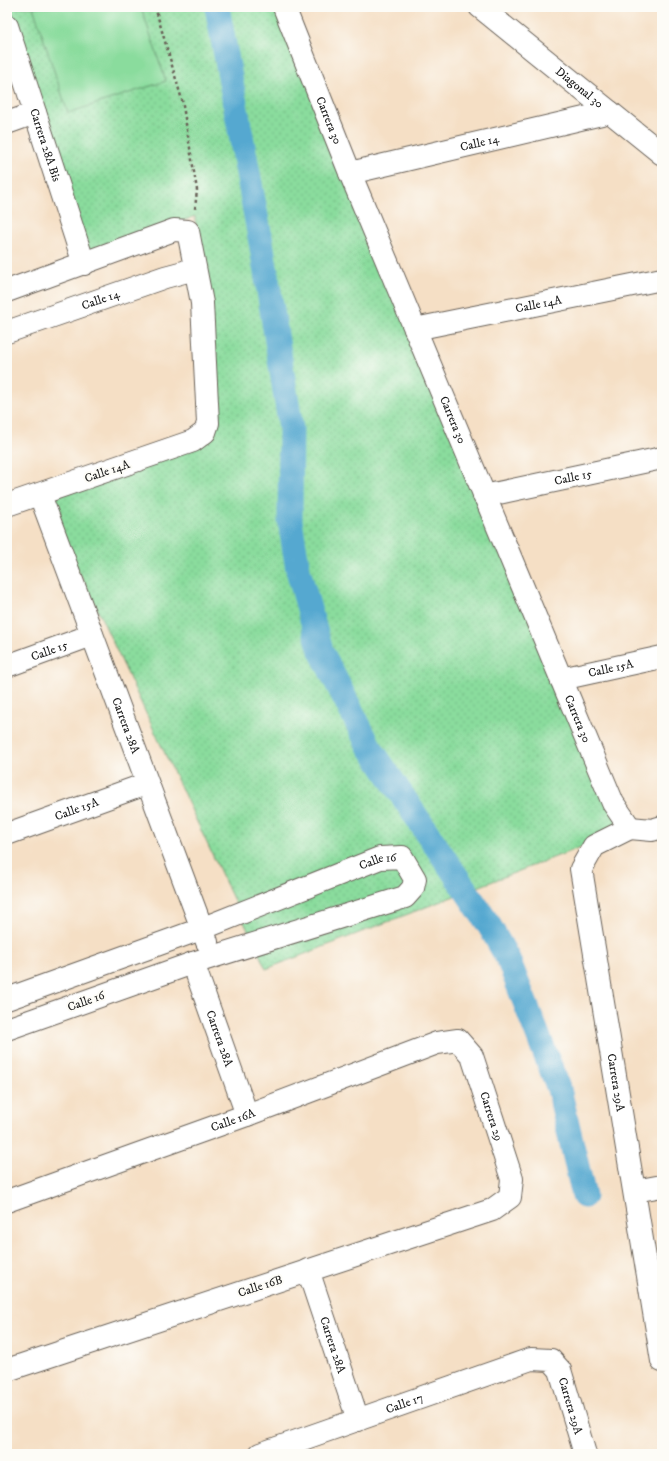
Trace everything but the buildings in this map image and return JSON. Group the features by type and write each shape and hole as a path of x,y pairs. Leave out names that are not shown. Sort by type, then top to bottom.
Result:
{"street":[{"name":"Carrera 30","path":"284,7 350,173 612,803 630,828"},
{"name":"Diagonal 30","path":"480,7 493,14 662,154"},
{"name":"Carrera 28A Bis","path":"7,26 84,264"},
{"name":"Calle 14","path":"350,173 610,112"},
{"path":"7,123 35,113"},
{"path":"7,292 174,230 188,231 195,269"},
{"name":"Calle 14","path":"7,332 165,277 195,269"},
{"name":"Calle 14A","path":"7,505 193,441 206,432 208,423 202,303 195,269"},
{"name":"Calle 14A","path":"415,329 662,279"},
{"name":"Calle 15","path":"484,496 662,458"},
{"name":"Carrera 28A","path":"40,494 146,784 201,928 202,960 247,1115"},
{"name":"Calle 15","path":"7,666 92,635"},
{"name":"Calle 15A","path":"560,679 662,657"},
{"name":"Calle 15A","path":"7,834 146,784"},
{"path":"630,828 652,830 662,828"},
{"name":"Carrera 29A","path":"630,828 594,846 581,869 662,1361"},
{"name":"Calle 16","path":"7,999 201,928 380,858 402,857 415,879 413,888 405,897 202,960 7,1029"},
{"name":"Calle 16A","path":"7,1201 247,1115 437,1043 458,1040"},
{"name":"Carrera 29","path":"458,1040 472,1056 512,1179 510,1197"},
{"path":"635,1191 662,1186"},
{"name":"Calle 16B","path":"7,1370 492,1210 510,1197"},
{"name":"Carrera 28A","path":"308,1270 358,1420"},
{"name":"Calle 17","path":"260,1454 306,1446 358,1420 531,1359 551,1360"},
{"name":"Carrera 29A","path":"551,1360 560,1370 585,1454"}],"path":[{"path":"155,7 182,100 197,190 195,212 188,231"}],"green space":[{"path":"7,7 275,7 630,828 266,969 92,598 40,495 205,432 195,216 84,264 7,26"},
{"path":"33,7 141,7 166,81 68,113"}],"waterway":[{"path":"217,7 262,248 291,428 290,521 298,570 321,651 369,746 489,925 508,959 559,1089 584,1196"}]}
